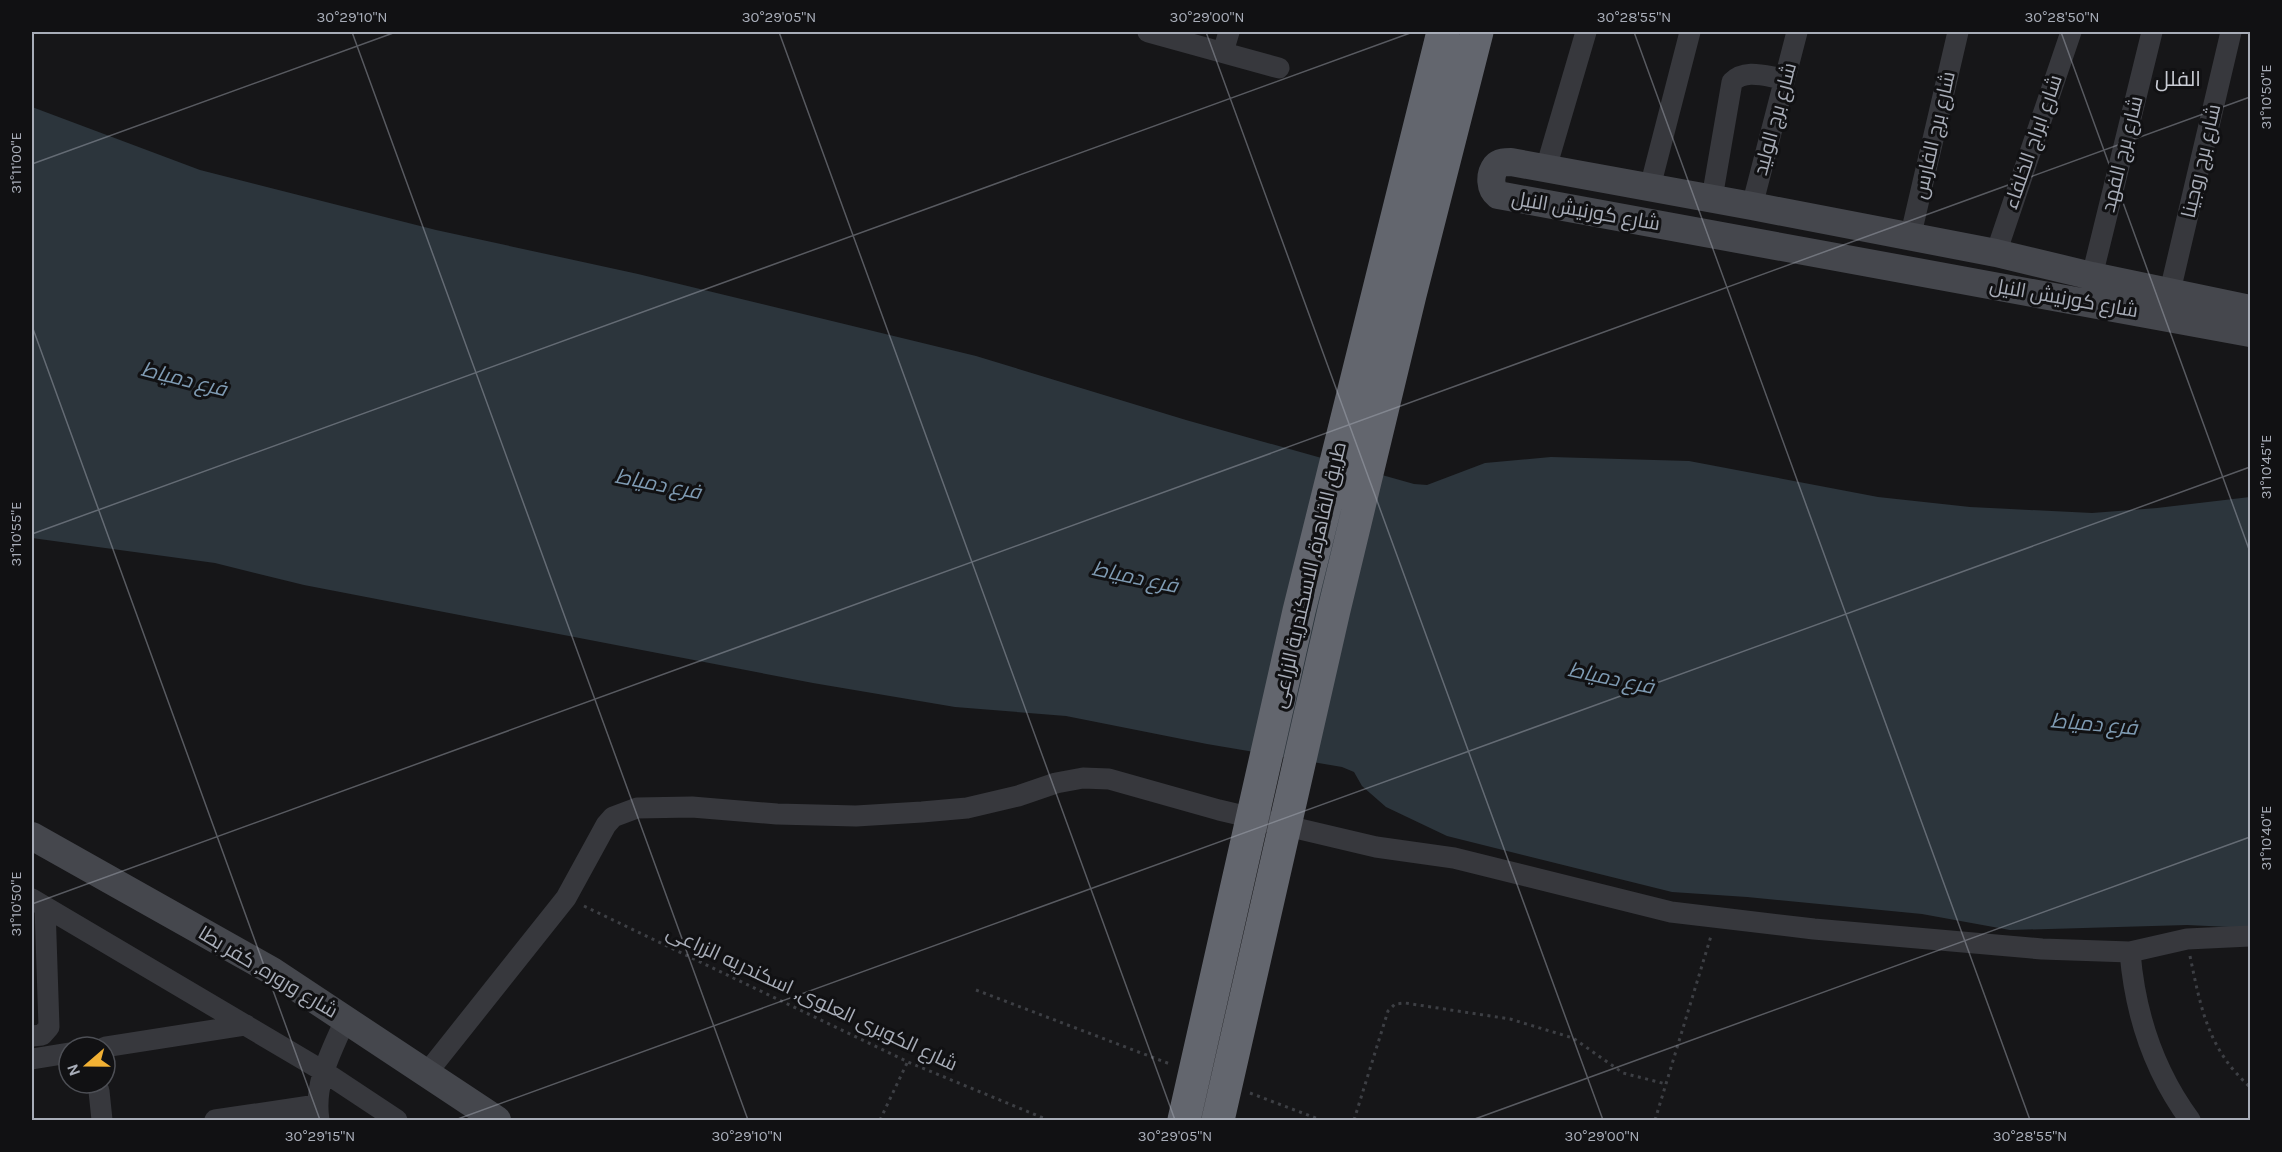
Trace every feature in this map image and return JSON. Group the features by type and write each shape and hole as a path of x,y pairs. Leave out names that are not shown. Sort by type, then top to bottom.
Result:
{"highway":[{"name":"طريق القاهرة, الاسكندرية الزراعى","path":"1184,1120 1299,611 1443,32"},
{"name":"طريق القاهرة, الاسكندرية الزراعى","path":"1218,1120 1334,610 1413,283 1477,32"}],"main road":[{"name":"شارع كورنيش النيل","path":"2250,309 2002,255 1712,198 1511,162 1495,167 1491,185 1492,190 1498,195 2250,333"},
{"path":"2002,255 2005,287"},
{"name":"شارع وروره, كفر بطا","path":"32,836 272,971 497,1120"}],"street":[{"path":"1148,32 1279,68"},
{"path":"1223,52 1229,32"},
{"path":"1546,168 1586,32"},
{"path":"1650,187 1690,32"},
{"name":"شارع برج الوليد","path":"1752,206 1797,32"},
{"name":"شارع برج الفارس","path":"1910,237 1958,32"},
{"name":"شارع ابراج الخلفاء","path":"2002,255 2071,32"},
{"name":"شارع برج الفهد","path":"2092,276 2152,32"},
{"name":"شارع برج روجينا","path":"2170,291 2232,32"},
{"path":"1712,198 1732,82 1738,76 1745,74 1785,80"},
{"path":"426,1074 566,898 606,825 613,817 637,808 692,807 777,814 856,816 922,812 968,808 1018,796 1056,783 1083,778 1109,779 1219,810 1376,847 1454,858 1661,910 1814,929 2042,950 2130,952 2187,939 2250,936"},
{"path":"32,1036 46,1032 50,1017 38,903"},
{"path":"38,903 323,1071 397,1120"},
{"path":"2130,952 2137,1003 2150,1048 2170,1090 2190,1120"},
{"path":"215,1120 318,1113 323,1071 346,1018"},
{"path":"117,1045 246,1025"},
{"path":"32,1059 57,1055"},
{"path":"99,1095 102,1120"}],"path":[{"name":"شارع الكوبرى العلوى, اسكندريه الزراعى","path":"566,898 908,1062 1048,1120"},
{"path":"1655,1120 1717,917"},
{"path":"2187,939 2206,1023 2218,1051 2250,1087"},
{"path":"976,990 1176,1066"},
{"path":"1354,1120 1388,1011 1395,1004 1405,1003 1510,1019 1573,1038 1623,1073 1666,1084"},
{"path":"880,1120 908,1062"},
{"path":"1243,1091 1321,1120"}],"water":[{"name":"فرع دمياط","path":"32,107 200,170 436,230 638,274 976,356 1186,420 1414,484 1427,485 1485,463 1551,457 1689,461 1878,497 1970,507 2092,513 2250,497 2250,928 2187,925 2010,930 1922,914 1672,892 1447,836 1386,807 1362,786 1354,772 1342,767 1207,744 1066,716 955,707 813,683 304,585 215,563 32,538"}],"district":[{"name":"الفلل","path":"2178,79"}]}
